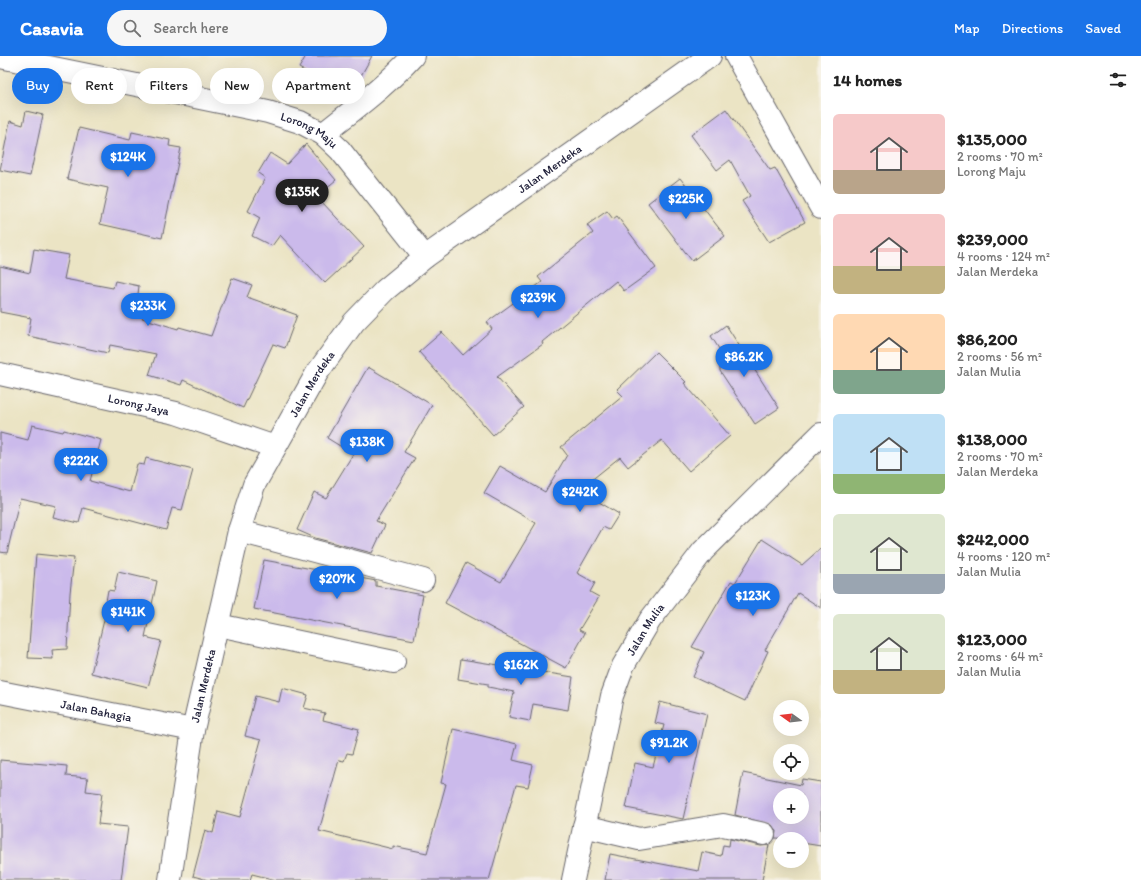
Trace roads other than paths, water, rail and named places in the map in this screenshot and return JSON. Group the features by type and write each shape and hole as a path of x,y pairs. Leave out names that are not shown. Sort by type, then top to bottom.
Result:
{"street":[{"path":"323,134 365,101 400,70 412,56"},
{"name":"Jalan Merdeka","path":"170,880 193,730 239,531 254,485 317,373 354,322 385,290 425,258 710,56"},
{"path":"736,56 821,208"},
{"name":"Lorong Maju","path":"0,57 268,112 300,122 323,134 340,150 425,258"},
{"name":"Lorong Jaya","path":"0,374 176,413 275,447"},
{"name":"Jalan Mulia","path":"573,880 612,696 624,666 650,620 703,551 821,434"},
{"path":"239,531 423,580"},
{"path":"218,625 394,662"},
{"name":"Jalan Bahagia","path":"0,692 193,730"},
{"path":"584,826 639,839 723,824 764,834"}]}
